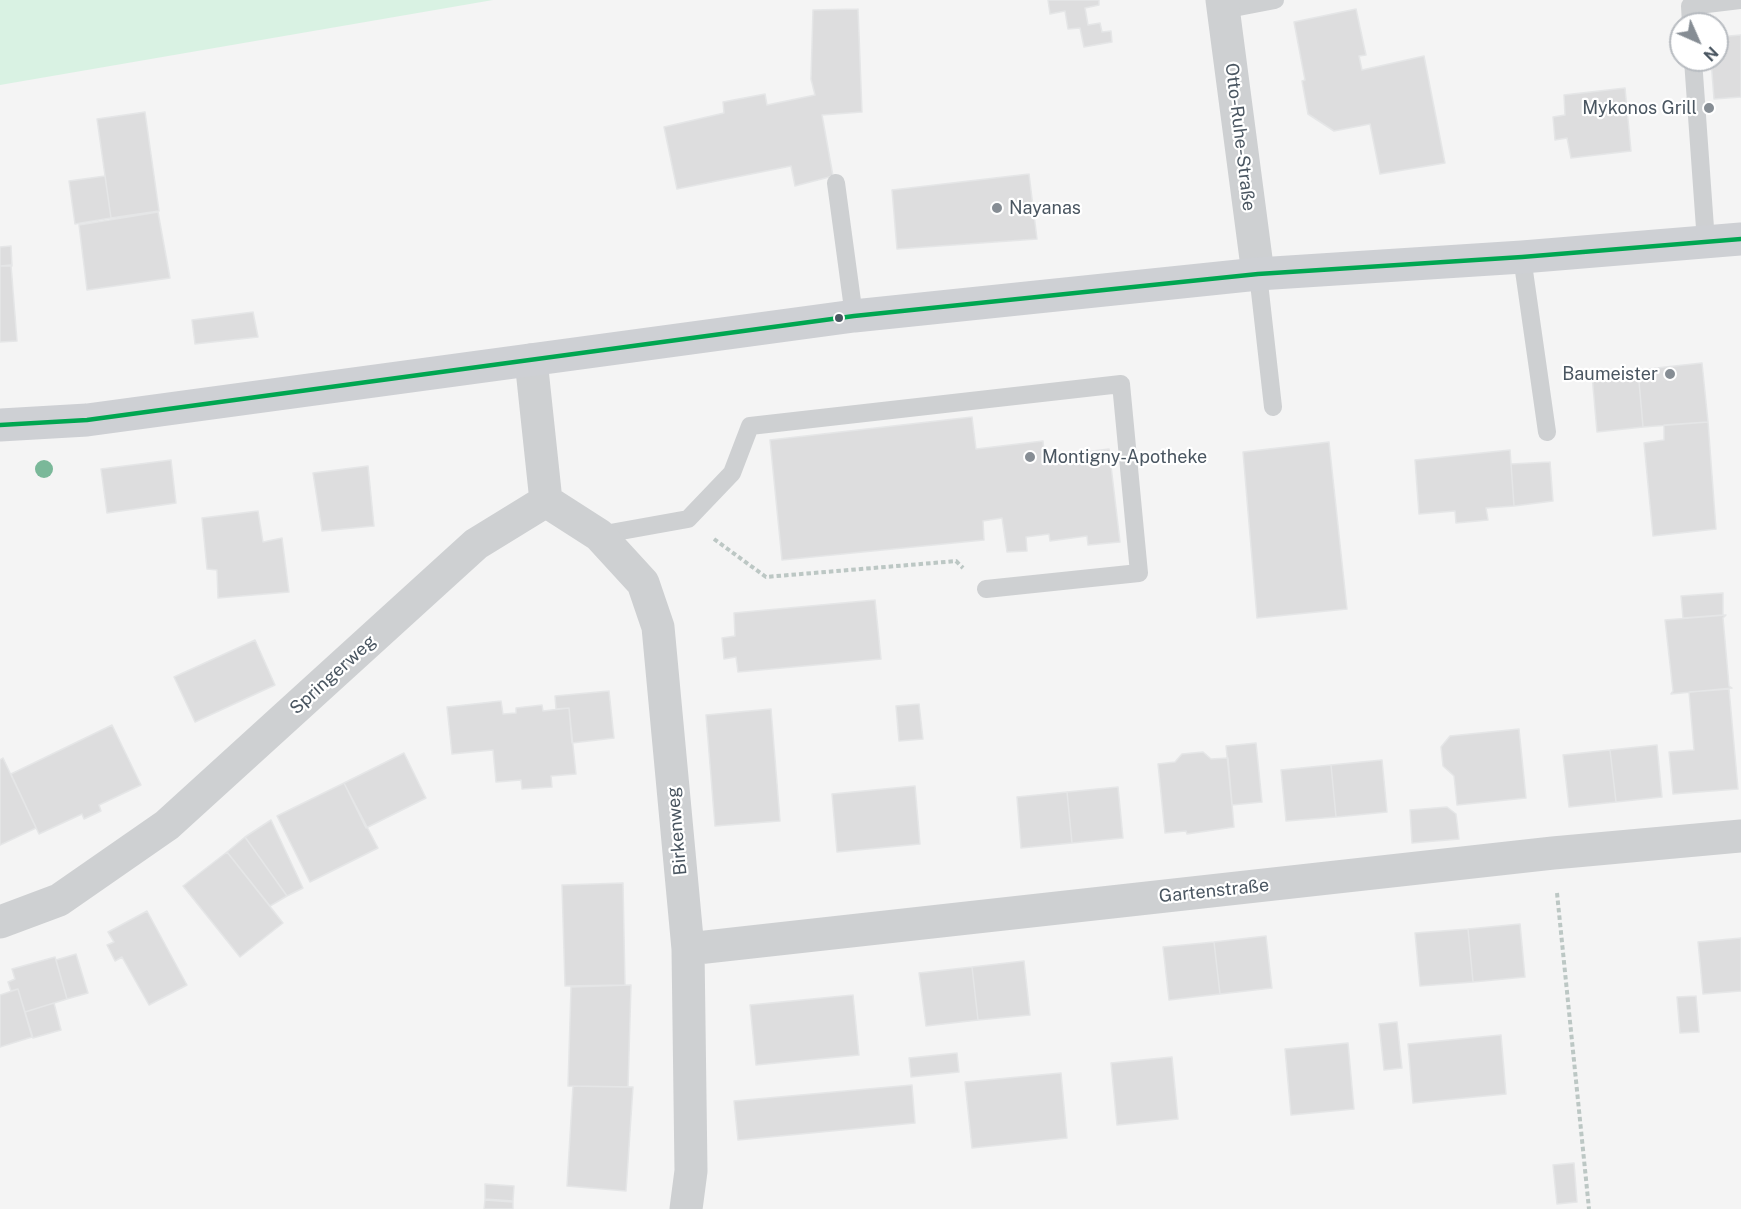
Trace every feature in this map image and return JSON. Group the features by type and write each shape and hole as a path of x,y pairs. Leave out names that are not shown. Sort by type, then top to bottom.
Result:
{"main road":[{"path":"0,425 87,420 854,316 1258,274 1522,257 1741,239"}],"street":[{"name":"Otto-Ruhe-Straße","path":"1223,5 1258,274"},
{"path":"531,360 546,501"},
{"name":"Birkenweg","path":"546,501 599,535 643,583 658,627 688,949 692,1171 686,1209"},
{"name":"Springerweg","path":"0,922 59,900 167,825 476,544 546,501"},
{"name":"Gartenstraße","path":"688,949 1553,853 1741,836"}],"lane":[{"path":"1223,5 1275,0"},
{"path":"1690,12 1690,6 1741,0"},
{"path":"1694,72 1706,242"},
{"path":"836,183 854,316"},
{"path":"1522,257 1548,432"},
{"path":"1258,274 1273,407"},
{"path":"599,535 688,519 732,473 750,426 1120,384 1139,573 986,589"}],"path":[{"path":"688,519 766,577 956,561 986,589"},
{"path":"1553,853 1589,1209"}],"green space":[{"path":"0,0 493,0 0,85"}],"building":[{"path":"1048,0 1099,0 1099,5 1085,8 1088,25 1100,23 1102,32 1111,31 1112,42 1084,47 1080,28 1068,29 1065,11 1050,14"},
{"path":"858,9 862,112 822,115 833,176 795,186 791,166 677,189 664,127 724,113 723,102 765,94 767,105 815,95 811,79 813,10"},
{"path":"1356,9 1366,55 1359,56 1362,70 1424,56 1445,163 1380,174 1370,124 1334,131 1308,114 1302,81 1305,80 1294,22"},
{"path":"1741,35 1741,97 1714,99 1712,72 1729,72 1729,36"},
{"path":"1625,88 1631,151 1571,158 1567,138 1555,140 1553,117 1565,115 1564,95"},
{"path":"145,112 159,211 111,218 97,119"},
{"path":"1029,174 1037,239 897,249 892,190"},
{"path":"105,176 111,218 75,224 69,181"},
{"path":"158,212 170,278 87,290 79,225"},
{"path":"11,246 12,266 0,266 0,247"},
{"path":"11,265 17,341 0,342 0,266"},
{"path":"253,312 258,337 195,344 192,320"},
{"path":"1702,363 1708,422 1643,427 1638,370"},
{"path":"1638,370 1643,427 1597,432 1592,375"},
{"path":"972,417 976,449 1043,441 1045,463 1078,461 1077,453 1109,449 1120,542 1088,545 1087,536 1050,541 1049,534 1026,537 1027,551 1007,552 1002,518 983,521 984,540 782,560 770,440"},
{"path":"1708,422 1716,529 1653,536 1644,443 1664,440 1664,425"},
{"path":"1329,442 1347,609 1257,618 1243,452"},
{"path":"1510,450 1514,506 1486,508 1488,520 1456,523 1455,511 1419,514 1415,460"},
{"path":"171,460 176,503 107,513 101,469"},
{"path":"1550,462 1553,501 1514,506 1511,464"},
{"path":"368,466 374,526 322,531 313,473"},
{"path":"258,511 263,542 282,538 289,592 218,598 217,570 207,569 202,518"},
{"path":"1723,593 1723,615 1683,618 1681,596"},
{"path":"875,600 881,659 738,672 736,657 724,659 722,638 735,636 734,613"},
{"path":"1726,615 1723,618 1729,686 1732,688 1671,694 1673,691 1665,620"},
{"path":"255,640 275,685 195,722 174,677"},
{"path":"1729,689 1738,789 1673,794 1669,752 1694,750 1689,692"},
{"path":"609,691 614,738 572,743 569,708 556,709 555,696"},
{"path":"501,701 503,714 516,713 516,708 542,705 543,711 569,708 576,774 551,776 552,787 522,789 521,780 496,782 493,750 452,754 447,707"},
{"path":"919,704 923,739 899,741 896,706"},
{"path":"771,709 780,821 715,826 706,715"},
{"path":"112,725 141,785 99,805 101,811 84,819 82,814 39,834 11,774"},
{"path":"1519,729 1526,798 1457,805 1454,776 1443,766 1441,747 1450,736"},
{"path":"1256,743 1262,802 1232,805 1226,746"},
{"path":"1657,745 1662,797 1616,802 1610,750"},
{"path":"1610,750 1616,802 1569,807 1563,755"},
{"path":"1203,752 1211,759 1228,758 1234,827 1187,834 1186,831 1165,833 1158,764 1175,762 1182,754"},
{"path":"404,753 426,798 366,828 344,783"},
{"path":"3,758 36,828 0,845 0,760"},
{"path":"1382,760 1387,812 1336,817 1331,765"},
{"path":"1331,765 1336,817 1286,821 1281,770"},
{"path":"344,783 378,848 310,882 277,816"},
{"path":"915,786 920,844 837,852 832,794"},
{"path":"1118,787 1123,838 1072,843 1067,792"},
{"path":"1067,792 1072,843 1021,848 1017,797"},
{"path":"1447,807 1456,814 1459,839 1412,843 1410,810"},
{"path":"271,820 303,888 287,896 245,837"},
{"path":"245,837 287,896 270,906 227,852"},
{"path":"227,852 283,923 240,957 183,886"},
{"path":"623,883 625,985 565,986 562,885"},
{"path":"147,911 187,985 149,1005 122,957 115,961 107,945 114,942 108,932"},
{"path":"1520,924 1525,977 1473,982 1468,929"},
{"path":"1468,929 1473,982 1420,986 1415,933"},
{"path":"1266,936 1272,988 1220,994 1214,942"},
{"path":"1741,938 1741,991 1703,994 1698,942"},
{"path":"1214,942 1220,994 1169,1000 1163,947"},
{"path":"76,954 88,993 67,999 56,960"},
{"path":"55,957 67,999 25,1012 18,989 11,991 8,982 15,979 12,969"},
{"path":"1024,961 1030,1015 978,1020 972,967"},
{"path":"972,967 978,1020 926,1026 919,973"},
{"path":"631,985 628,1087 568,1086 571,987"},
{"path":"18,989 32,1037 0,1047 0,995"},
{"path":"853,995 859,1055 756,1065 750,1005"},
{"path":"1696,996 1699,1032 1680,1033 1677,997"},
{"path":"54,1003 61,1030 33,1038 25,1012"},
{"path":"1397,1022 1402,1068 1384,1070 1379,1024"},
{"path":"1501,1035 1506,1094 1413,1103 1408,1044"},
{"path":"1348,1043 1354,1109 1291,1115 1285,1049"},
{"path":"957,1053 959,1072 911,1077 909,1058"},
{"path":"1172,1057 1178,1119 1117,1125 1111,1063"},
{"path":"1061,1073 1067,1138 972,1148 965,1082"},
{"path":"912,1085 915,1123 738,1140 734,1101"},
{"path":"573,1086 633,1087 626,1191 567,1186"},
{"path":"1574,1163 1577,1202 1557,1204 1553,1165"},
{"path":"485,1184 514,1186 513,1201 485,1199"},
{"path":"485,1200 513,1202 513,1209 484,1209"}],"transit line":[{"path":"0,425 87,420 854,316 1258,274 1522,257 1741,239"}],"place":[{"name":"Mykonos Grill","path":"1709,108"},
{"name":"Nayanas","path":"997,208"},
{"name":"Baumeister","path":"1670,374"},
{"name":"Montigny-Apotheke","path":"1030,457"}]}
